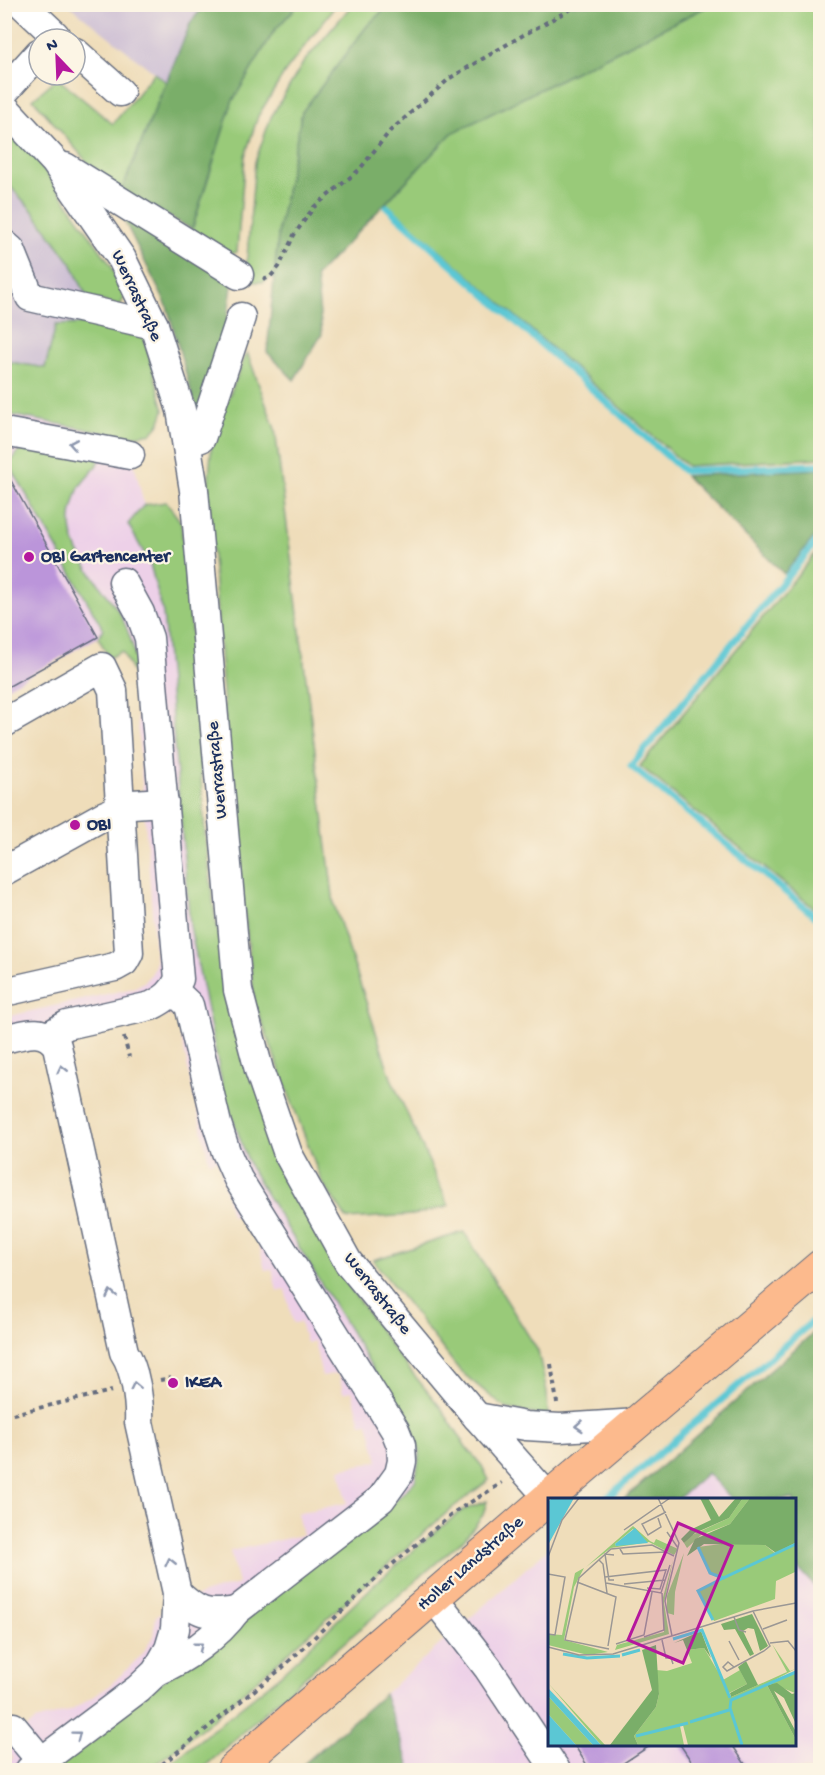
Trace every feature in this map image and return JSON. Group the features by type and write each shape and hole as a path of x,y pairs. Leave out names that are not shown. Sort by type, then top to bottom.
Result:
{"main road":[{"name":"Holler Landstraße","path":"549,1498 820,1267"},
{"name":"Holler Landstraße","path":"233,1770 548,1499"}],"street":[{"path":"30,7 44,27"},
{"path":"87,67 120,92"},
{"path":"4,92 27,71"},
{"name":"Werrastraße","path":"4,107 55,162 123,259 154,325 181,410 194,490 238,990 259,1070 288,1154 348,1262 477,1417 549,1498"},
{"path":"55,162 239,275"},
{"path":"4,244 11,249 30,297 154,325"},
{"path":"187,443 201,438 241,317"},
{"path":"7,434 130,455"},
{"path":"48,1036 67,1025 151,1006 164,1000 174,991 179,979 149,638 140,613 123,582"},
{"path":"4,723 102,667 112,690 129,953 124,962 109,968 4,992"},
{"path":"4,871 103,816 132,804 164,802"},
{"path":"156,1672 176,1663 227,1624 236,1611 381,1499 399,1474 402,1461 401,1445 389,1420 238,1179 217,1125 189,1005 174,991"},
{"path":"4,1039 33,1032 48,1036 57,1046 124,1352 129,1360 140,1408 140,1422 177,1593 175,1629 169,1649 156,1672 138,1689 36,1766 13,1727"},
{"path":"477,1417 526,1426 560,1428 638,1422"},
{"path":"177,1593 196,1610 207,1613 236,1611"},
{"path":"433,1597 488,1668 556,1770"}],"path":[{"path":"239,275 261,280 270,277 279,267 294,235 314,207 359,170 390,132 450,78 580,4"},
{"path":"126,1047 129,1057"},
{"path":"4,1416 171,1378"},
{"path":"155,1770 282,1668 382,1573 456,1511 525,1469"}],"shaded area":[{"path":"69,5 205,5 191,22 166,82"},
{"path":"4,181 32,210 71,263 87,297 85,324 56,325 45,368 5,361"},
{"path":"4,414 128,437 144,505 128,524 150,564 163,613 190,926 224,1095 250,1167 381,1382 408,1420 420,1452 415,1481 395,1501 48,1770 5,1770 5,1765 13,1758 5,1746 35,1721 72,1710 108,1687 142,1655 153,1636 156,1616 205,1593 238,1584 230,1551 302,1535 297,1513 347,1503 340,1469 378,1461 368,1423 361,1424 352,1391 343,1393 339,1373 322,1376 314,1341 306,1343 300,1322 293,1323 285,1289 277,1291 272,1269 265,1270 251,1211 231,1216 218,1160 209,1162 176,1014 5,1053 5,1017 134,988 152,973 156,962 134,676 122,651 98,637 5,689"},
{"path":"707,1473 731,1498 679,1498"},
{"path":"548,1549 548,1745 795,1745 795,1565 820,1592 820,1770 411,1770 384,1694"}],"green space":[{"path":"205,5 298,5 274,31 232,102 192,229 121,192 191,22"},
{"path":"298,5 336,5 285,72 258,116 245,156 237,252 229,255 192,230 232,102 274,31"},
{"path":"352,5 389,5 367,26 302,112 279,227 274,276 263,282 252,282 246,270 255,162 271,117 303,63"},
{"path":"389,5 710,5 452,133 316,276 322,334 294,380 267,352 279,227 302,112 367,26"},
{"path":"710,5 820,5 820,458 687,466 386,203 452,133"},
{"path":"154,73 166,82 121,192 87,162 33,99 47,87 68,87 113,124"},
{"path":"4,124 29,148 111,265 124,298 120,306 87,297 71,263 32,210 5,181"},
{"path":"121,214 233,280 225,333 197,413 167,306"},
{"path":"85,324 144,337 164,410 160,422 152,433 128,437 5,414 4,361 45,368 56,325"},
{"path":"247,352 275,429 334,904 391,1078 449,1206 413,1215 347,1219 322,1182 255,1004 230,786 208,490 212,439"},
{"path":"23,446 100,458 96,467 78,490 72,510 73,539 85,565 119,612 126,627 139,673 134,676 122,651 109,658 98,637 103,629 9,464"},
{"path":"820,469 820,530 784,574 685,476"},
{"path":"166,502 181,522 190,615 205,835 215,916 229,992 315,1229 348,1285 396,1353 441,1408 466,1447 482,1466 489,1480 452,1508 206,1725 148,1770 48,1770 395,1501 415,1481 420,1452 408,1420 381,1382 250,1167 224,1094 190,926 163,613 150,564 128,524 144,505"},
{"path":"820,548 820,913 640,766"},
{"path":"464,1232 538,1351 547,1392 548,1417 505,1408 460,1371 373,1260"},
{"path":"820,1327 820,1586 818,1590 795,1565 795,1498 731,1498 707,1473 679,1498 625,1498"},
{"path":"487,1501 483,1515 465,1538 287,1692 201,1770 162,1770 276,1679 376,1583 430,1536 463,1510"},
{"path":"384,1694 411,1770 297,1770"}],"building":[{"name":"OBI Gartencenter","path":"4,468 98,637 4,689"},
{"path":"574,1745 651,1745 613,1770 606,1764 596,1770 590,1770"},
{"path":"680,1745 732,1745 749,1770 697,1770"}],"waterway":[{"path":"387,207 684,471 820,465"},
{"path":"820,537 631,766 820,920"},
{"path":"607,1498 820,1315"}],"place":[{"name":"OBI Gartencenter","path":"29,557"},
{"name":"OBI","path":"75,825"},
{"name":"IKEA","path":"173,1383"}]}
